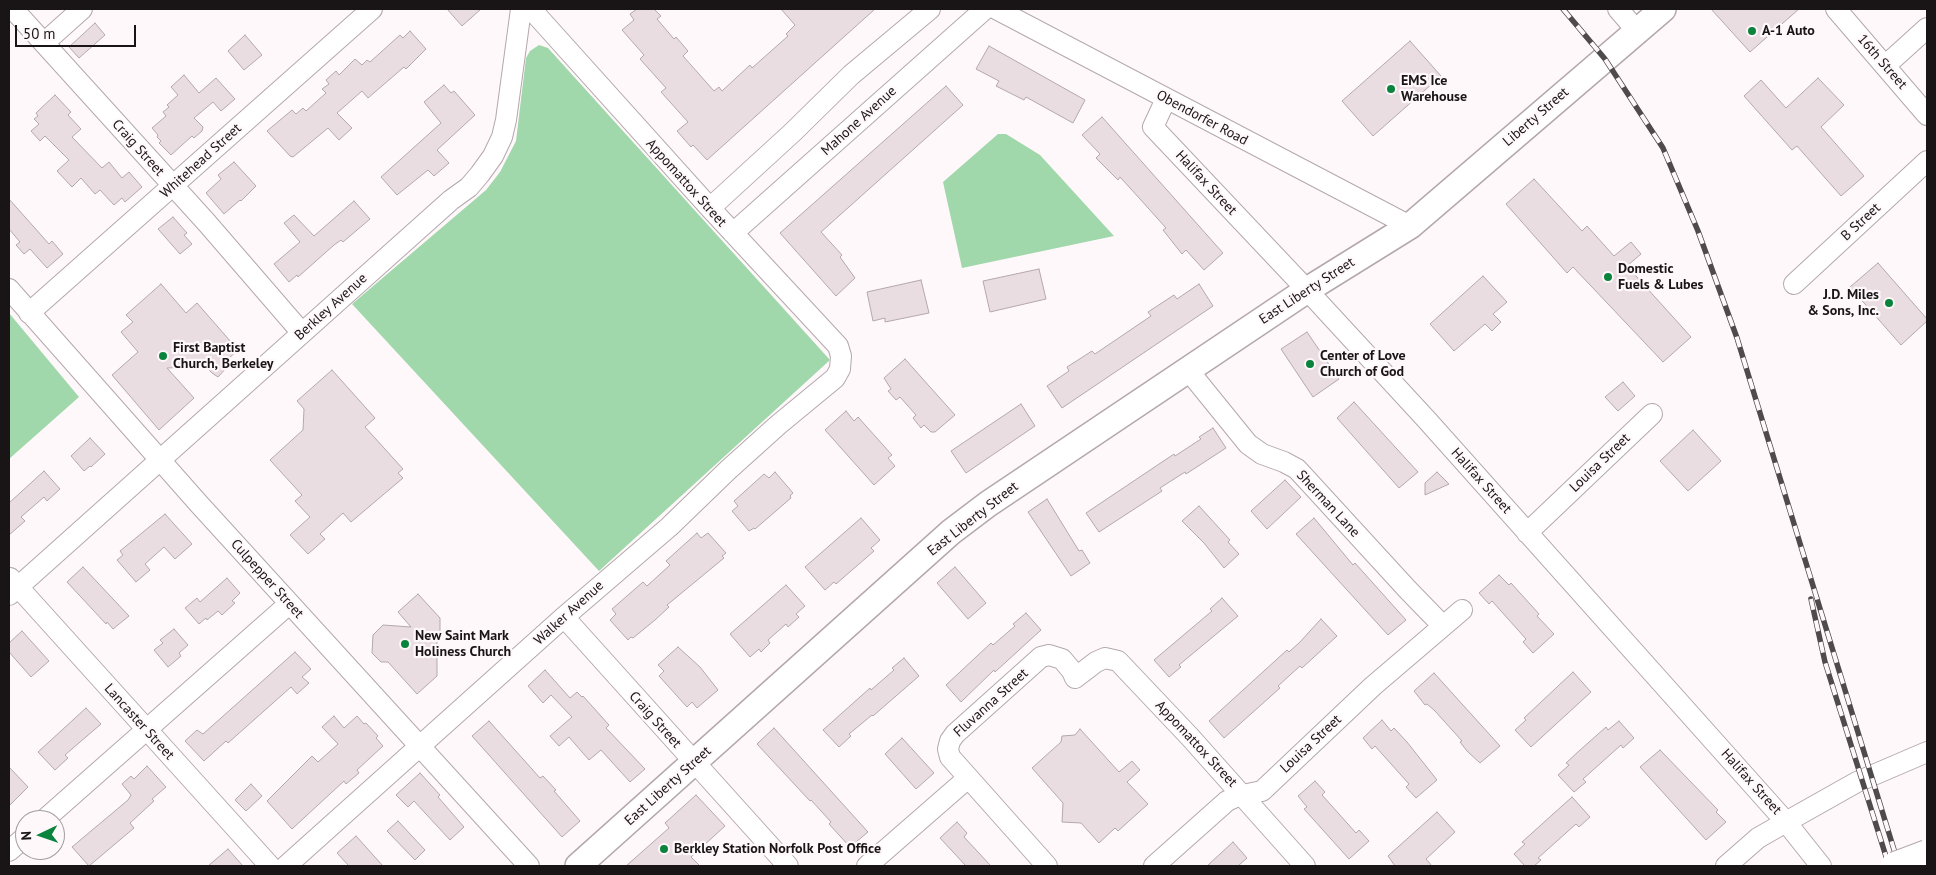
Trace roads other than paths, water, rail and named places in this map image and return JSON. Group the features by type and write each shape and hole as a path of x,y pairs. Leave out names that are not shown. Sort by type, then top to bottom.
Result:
{"highway":[{"path":"1895,866 1927,854"}],"main road":[{"name":"Liberty Street","path":"1410,226 1663,9"},
{"name":"East Liberty Street","path":"578,866 951,532 988,504 1307,290 1410,226"}],"street":[{"name":"Craig Street","path":"13,9 173,186 302,333"},
{"path":"44,43 82,9"},
{"name":"Whitehead Street","path":"30,313 372,9"},
{"name":"Berkley Avenue","path":"12,586 160,459 451,200 469,187 493,156 502,137 521,9"},
{"name":"Appomattox Street","path":"531,9 733,234 838,346 842,356"},
{"path":"710,208 793,132 851,75 930,9"},
{"name":"Mahone Avenue","path":"733,234 985,9"},
{"name":"Obendorfer Road","path":"996,9 1410,226"},
{"path":"1618,9 1637,31"},
{"name":"16th Street","path":"1836,9 1927,115"},
{"path":"1885,66 1927,28"},
{"name":"Halifax Street","path":"1166,99 1153,127 1307,290 1527,533 1786,822 1821,866"},
{"name":"B Street","path":"1794,284 1927,160"},
{"name":"Culpepper Street","path":"9,289 289,604 529,866"},
{"name":"Walker Avenue","path":"286,866 564,617 669,527 771,431 835,378 840,369 842,356"},
{"name":"Sherman Lane","path":"1188,370 1248,444 1262,454 1297,469 1442,625"},
{"name":"Louisa Street","path":"1527,533 1652,414"},
{"name":"Lancaster Street","path":"12,586 270,866"},
{"path":"56,810 289,604"},
{"name":"Louisa Street","path":"1154,866 1227,801 1262,791 1373,686 1442,625 1462,610"},
{"name":"Craig Street","path":"564,617 788,866"},
{"name":"Fluvanna Street","path":"968,778 950,758 948,749 950,741 955,734 1041,658 1049,655 1062,659 1075,678"},
{"name":"Appomattox Street","path":"1075,678 1096,662 1105,658 1118,661 1243,796 1304,866"},
{"path":"1726,866 1758,838 1786,822 1862,780 1927,752"},
{"path":"867,866 968,778 1047,866"}],"railway":[{"path":"1563,9 1605,59 1663,148 1698,231 1737,338 1899,866"},
{"path":"1811,599 1825,662 1889,866"}],"place":[{"name":"A-1 Auto","path":"1752,31"},
{"name":"EMS Ice Warehouse","path":"1391,89"},
{"name":"Domestic Fuels & Lubes","path":"1608,277"},
{"name":"J.D. Miles & Sons, Inc.","path":"1889,303"},
{"name":"First Baptist Church, Berkeley","path":"163,356"},
{"name":"Center of Love Church of God","path":"1310,364"},
{"name":"New Saint Mark Holiness Church","path":"405,644"},
{"name":"Berkley Station Norfolk Post Office","path":"664,849"}]}
